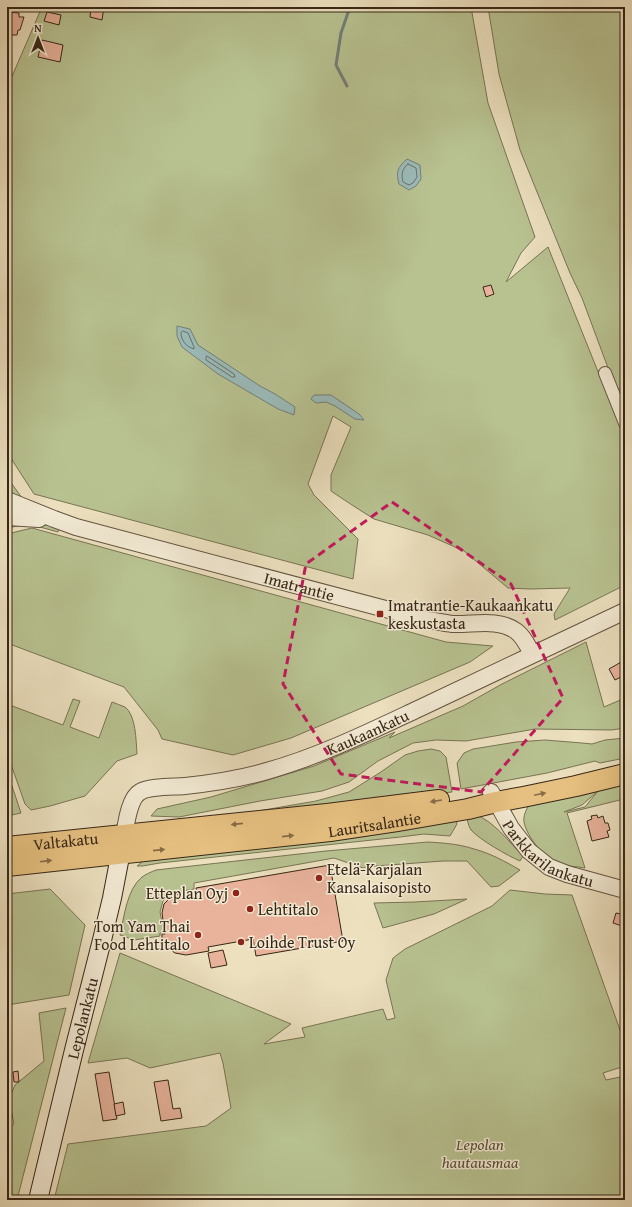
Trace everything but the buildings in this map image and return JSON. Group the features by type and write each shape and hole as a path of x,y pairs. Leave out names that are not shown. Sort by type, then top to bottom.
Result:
{"main road":[{"name":"Lauritsalantie","path":"494,797 532,782 625,762"},
{"name":"Lauritsalantie","path":"122,845 380,808 434,801 494,797 576,786 625,774"},
{"name":"Valtakatu","path":"7,847 122,845"},
{"name":"Valtakatu","path":"7,866 85,857 122,845"},
{"name":"Lepolankatu","path":"38,1200 70,1064 112,898 122,845"}],"street":[{"path":"605,373 621,398 625,422"},
{"name":"Imatrantie","path":"7,500 57,520 99,533 427,620 453,624 495,623 506,626 516,631 521,636 532,654"},
{"name":"Imatrantie","path":"7,517 57,520"},
{"name":"Kaukaankatu","path":"122,845 132,801 140,792 152,788 185,786 233,780 268,771 309,757 361,736 625,611"},
{"name":"Parkkarilankatu","path":"494,797 511,828 529,851 549,867 567,874 625,890"}],"highlighted area":[{"path":"392,502 511,584 563,698 481,792 341,774 283,684 306,564"}],"green space":[{"path":"42,7 471,7 488,103 535,237 521,253 506,282 548,247 625,439 625,585 555,620 554,614 570,588 508,588 464,551 428,535 374,519 331,491 331,475 351,427 333,416 308,484 314,495 358,539 353,579 34,494 7,452 7,88"},
{"path":"488,7 625,7 625,384 617,392 582,298 570,273 520,150 499,74"},
{"path":"7,477 22,498 14,494 8,488"},
{"path":"33,522 59,528 58,532 36,526 23,525 7,528 7,524"},
{"path":"32,528 446,642 493,646 470,662 291,738 233,755 162,739 158,730 124,687 7,643 7,534"},
{"path":"586,642 604,707 625,698 625,728 612,730 535,729 466,741 436,740 413,743 378,761 349,782 322,791 260,801 179,817 151,816 157,809 211,797 314,766 395,732 389,738 463,706 502,684"},
{"path":"73,699 80,701 70,727 99,738 112,702 125,707 129,711 133,722 136,736 137,754 117,761 85,796 31,810 25,804 7,753 7,704 63,725"},
{"path":"625,738 625,758 600,763 595,761 547,773 461,789 457,763 464,753 473,749 516,742 545,740 592,744 605,740"},
{"path":"431,749 440,751 446,757 452,792 212,819 316,801 349,792 405,755"},
{"path":"7,771 21,813 7,816"},
{"path":"625,785 624,799 567,813 585,868 563,865 548,858 533,841 526,828 524,818 529,805 603,787","holes":["598,791 585,807 564,812 582,805"]},
{"path":"474,814 488,821 500,832 523,856 520,861 494,847 471,830 467,815"},
{"path":"455,817 457,824 450,836 424,834 137,866 143,861"},
{"path":"428,842 446,843 468,847 498,858 520,870 499,886 491,887 467,861 443,861 363,868 334,858 194,883 194,889 172,893 163,901 160,912 164,933 160,933 160,936 134,940 120,935 127,904 133,889 142,877 156,870 326,851"},
{"path":"50,889 85,925 69,995 7,1005 7,894"},
{"name":"Lepolan hautausmaa","path":"510,890 572,895 625,1044 625,1066 603,1073 606,1080 625,1076 625,1200 54,1200 68,1144 206,1126 231,1108 220,1053 150,1068 127,1058 88,1063 120,953 291,1024 264,1044 305,1037 302,1028 383,1009 387,1020 395,1018 386,980 393,958 405,949 492,906"},
{"path":"467,899 434,914 383,928 374,903 415,902"},
{"path":"66,1008 17,1200 7,1200 7,1129 14,1124 9,1099 15,1085 44,1061 39,1013"}],"water":[{"path":"407,159 420,165 421,179 416,186 409,190 399,184 398,176 399,168"},
{"path":"177,326 190,329 198,345 295,407 294,415 278,409 218,374 182,347 177,336"},
{"path":"314,395 331,395 359,414 364,420 355,419 326,402 316,403 311,399"}],"waterway":[{"path":"347,86 336,65 341,33 350,7"}],"place":[{"name":"Imatrantie-Kaukaankatu keskustasta","path":"380,614"},
{"name":"Etelä-Karjalan Kansalaisopisto","path":"319,878"},
{"name":"Etteplan Oyj","path":"236,893"},
{"name":"Lehtitalo","path":"250,909"},
{"name":"Tom Yam Thai Food Lehtitalo","path":"198,935"},
{"name":"Loihde Trust Oy","path":"241,942"}]}
